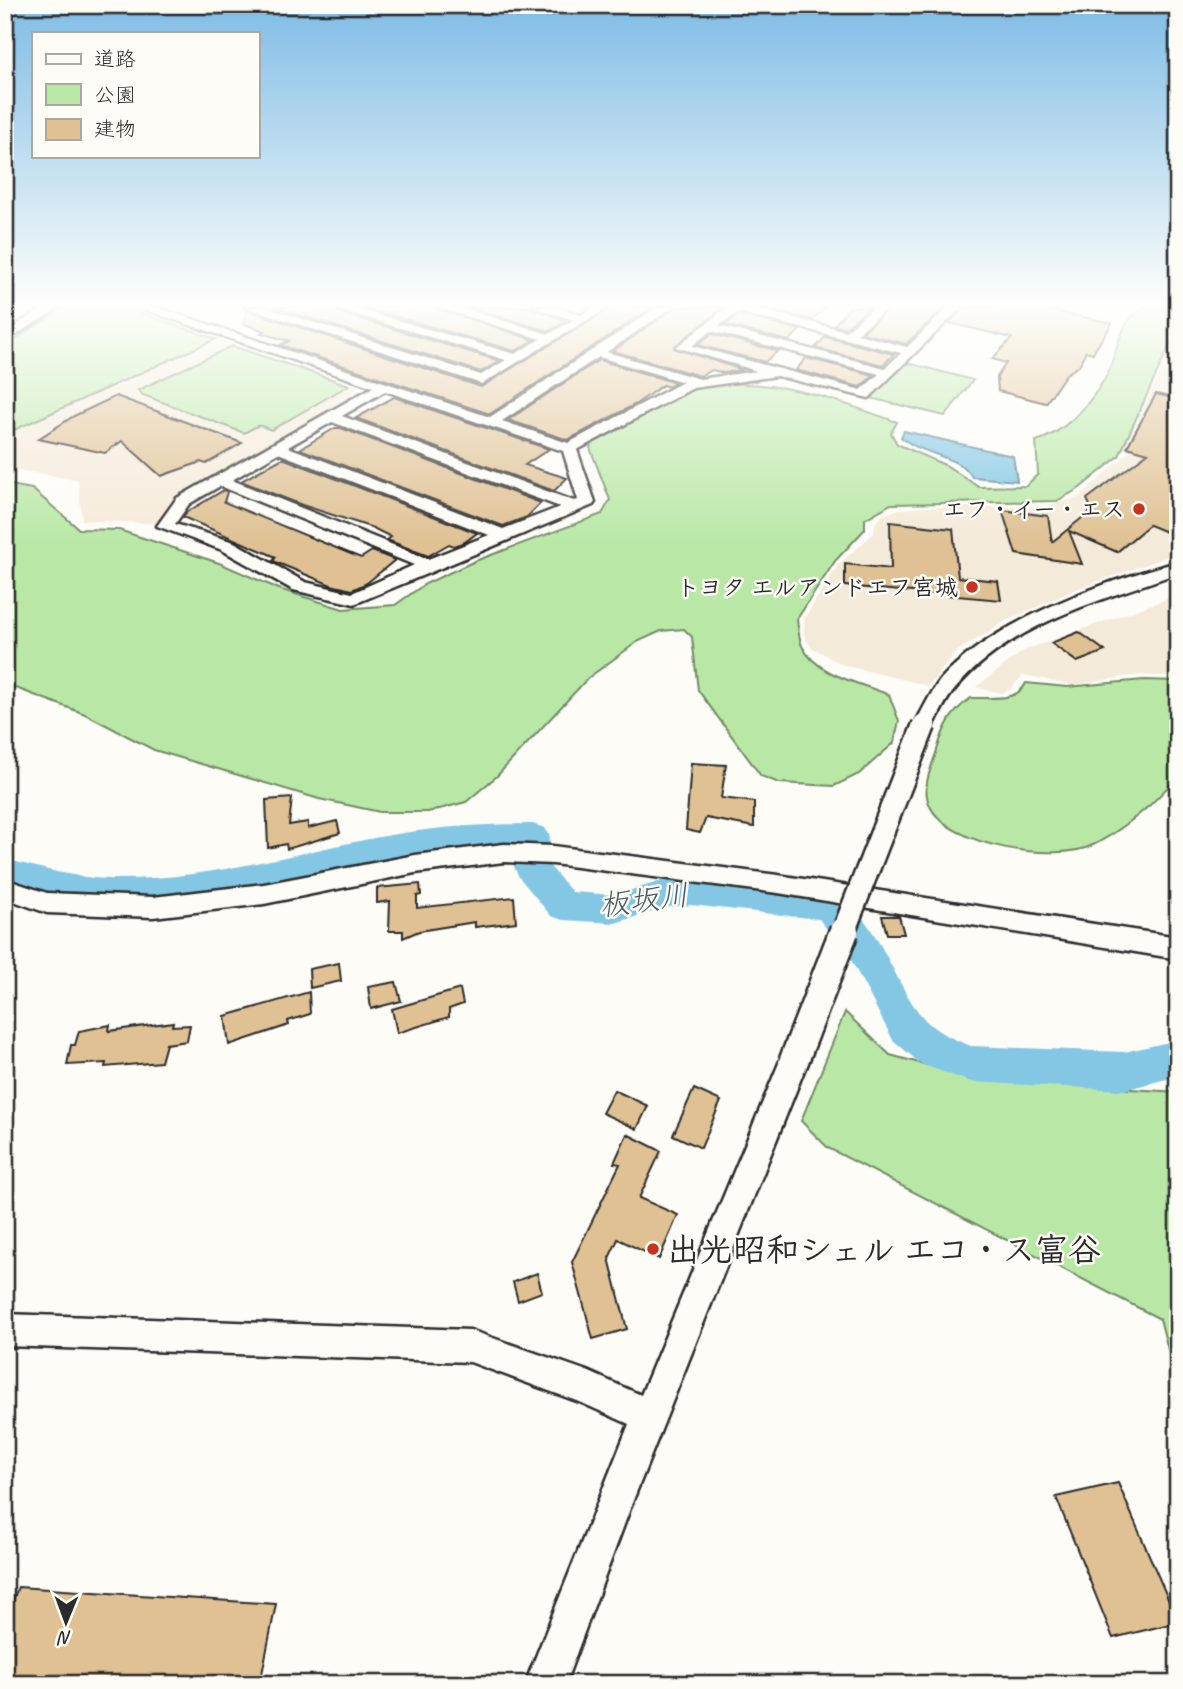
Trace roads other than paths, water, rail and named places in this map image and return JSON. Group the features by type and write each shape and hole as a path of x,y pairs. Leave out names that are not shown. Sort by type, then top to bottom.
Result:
{"street":[{"path":"380,386 569,448 690,386"},
{"path":"490,423 547,386"},
{"path":"829,386 864,395 873,386"},
{"path":"383,387 183,501 165,526 228,546 299,586 354,599 428,565 587,502 569,448"},
{"path":"331,417 575,506"},
{"path":"278,447 506,536"},
{"path":"219,480 428,565"},
{"path":"545,1684 793,1063 924,725 947,685 994,642 1074,606 1178,568"},
{"path":"5,888 47,903 153,907 264,894 415,864 514,853 553,855 778,884 1178,948"},
{"path":"5,1330 470,1346 587,1388 650,1416"}],"water":[{"path":"904,431 1013,456 1017,481 972,477 967,470 950,460 908,442 901,437"}],"waterway":[{"name":"板坂川","path":"5,872 56,887 109,893 162,891 216,884 427,842 467,838 533,837 531,867 563,906 615,909 668,893 691,891 829,906 864,949 907,1028 935,1051 971,1064 1124,1071 1178,1058"}],"place":[{"name":"エフ・イー・エス","path":"1139,509"},
{"name":"トヨタ エルアンドエフ宮城","path":"972,587"},
{"name":"出光昭和シェル エコ・ス富谷","path":"653,1249"}]}
